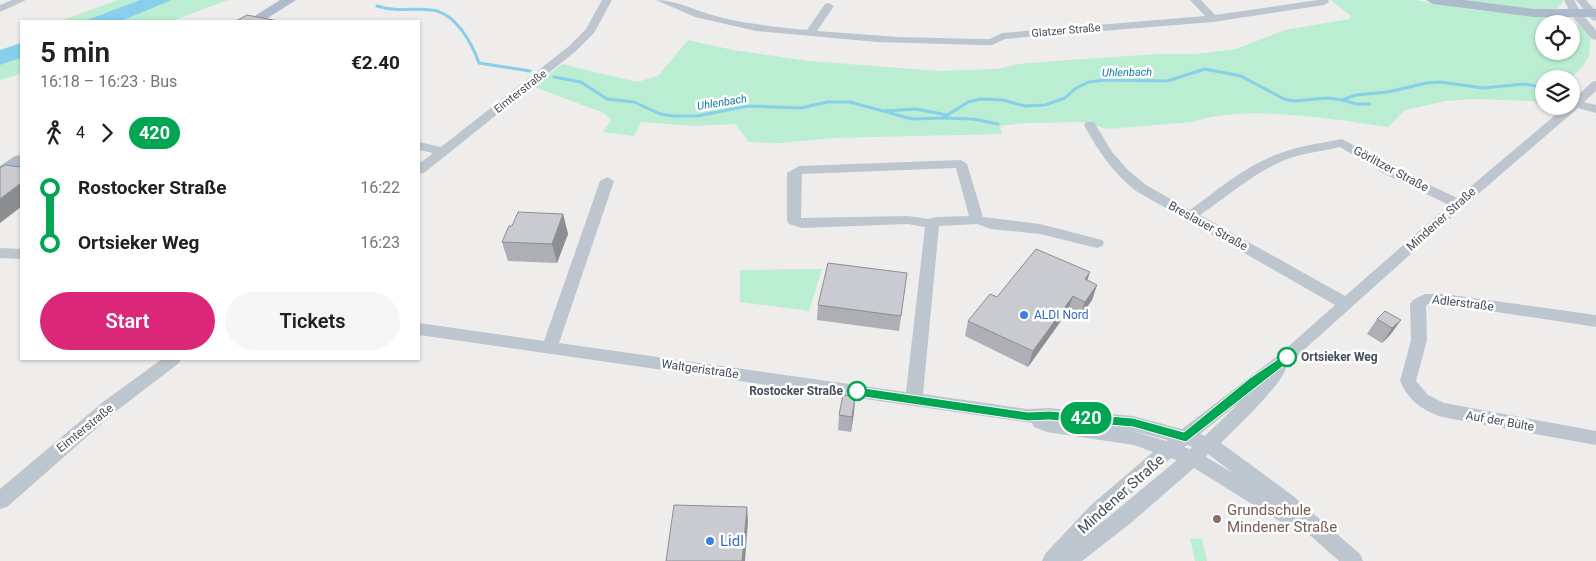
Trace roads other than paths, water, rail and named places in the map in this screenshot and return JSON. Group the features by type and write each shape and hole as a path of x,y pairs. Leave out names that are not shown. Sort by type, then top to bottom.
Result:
{"main road":[{"path":"256,20 289,0"},
{"path":"1432,0 1512,11 1595,15"},
{"path":"0,174 20,161"}],"street":[{"path":"0,9 21,0"},
{"name":"Eimterstraße","path":"420,169 572,49 590,31 607,0"},
{"name":"Glatzer Straße","path":"661,0 708,19 755,28 906,41 979,42 992,42 1002,36 1213,18 1324,2"},
{"path":"1195,0 1213,18"},
{"path":"1568,0 1576,14 1596,37"},
{"path":"1581,0 1595,15"},
{"path":"809,34 829,6"},
{"name":"Mindener Straße","path":"1580,101 1596,84"},
{"path":"1580,102 1596,102"},
{"path":"1580,102 1596,109"},
{"name":"Mindener Straße","path":"1052,561 1098,511 1135,477 1254,381 1287,357 1458,204 1564,115"},
{"name":"Breslauer Straße","path":"1090,125 1114,165 1125,177 1346,304"},
{"name":"Görlitzer Straße","path":"1191,215 1259,168 1306,150 1342,142 1388,170 1458,204"},
{"path":"420,146 443,151"},
{"path":"977,220 961,164 808,169 794,173 794,221 802,223 908,220 932,224 936,221 977,220 991,224 1040,229 1097,243"},
{"path":"550,347 607,181"},
{"path":"914,400 932,224"},
{"path":"0,252 20,254"},
{"name":"Adlerstraße","path":"1411,389 1408,381 1418,340 1418,304 1425,299 1444,299 1596,320"},
{"name":"Waltgeristraße","path":"420,328 1028,416 1049,415 1109,419 1155,428 1186,437"},
{"name":"Mindener Straße","path":"1066,561 1110,528 1193,458 1259,395 1287,357"},
{"name":"Eimterstraße","path":"0,501 109,407 172,360"},
{"name":"Auf der Bülte","path":"1411,389 1426,403 1442,410 1596,438"},
{"name":"Waltgeristraße","path":"1028,416 1047,425 1134,438 1193,458"},
{"path":"1186,437 1208,444 1285,501 1353,561"},
{"path":"1193,458 1326,538"}],"water":[{"path":"140,0 172,0 123,20 87,20"},
{"path":"20,43 20,58 0,65 0,50"}],"waterway":[{"name":"Uhlenbach","path":"377,6 392,9 424,9 440,12 455,22 467,38 479,63 530,71"},
{"name":"Uhlenbach","path":"943,118 968,102 980,99 1003,100 1025,106 1045,105 1065,98 1076,88 1089,82 1104,80 1167,81 1205,69 1241,76 1284,99 1294,101 1328,98 1342,100"},
{"name":"Uhlenbach","path":"554,77 581,82 607,99 634,102 660,114 673,116 697,116 748,106 801,108 827,102 850,102 912,119 943,118"},
{"name":"Uhlenbach","path":"1342,100 1356,95 1388,92 1426,83 1440,82 1483,88 1525,84 1535,86"},
{"path":"1342,100 1357,104 1370,104"},
{"path":"885,111 916,109 947,115"},
{"path":"943,118 973,119 998,124"}],"place":[{"name":"ALDI Nord","path":"1024,315"},
{"name":"Ortsieker Weg","path":"1287,357"},
{"name":"Rostocker Straße","path":"857,391"},
{"name":"Grundschule Mindener Straße","path":"1217,519"},
{"name":"Lidl","path":"710,541"}]}
